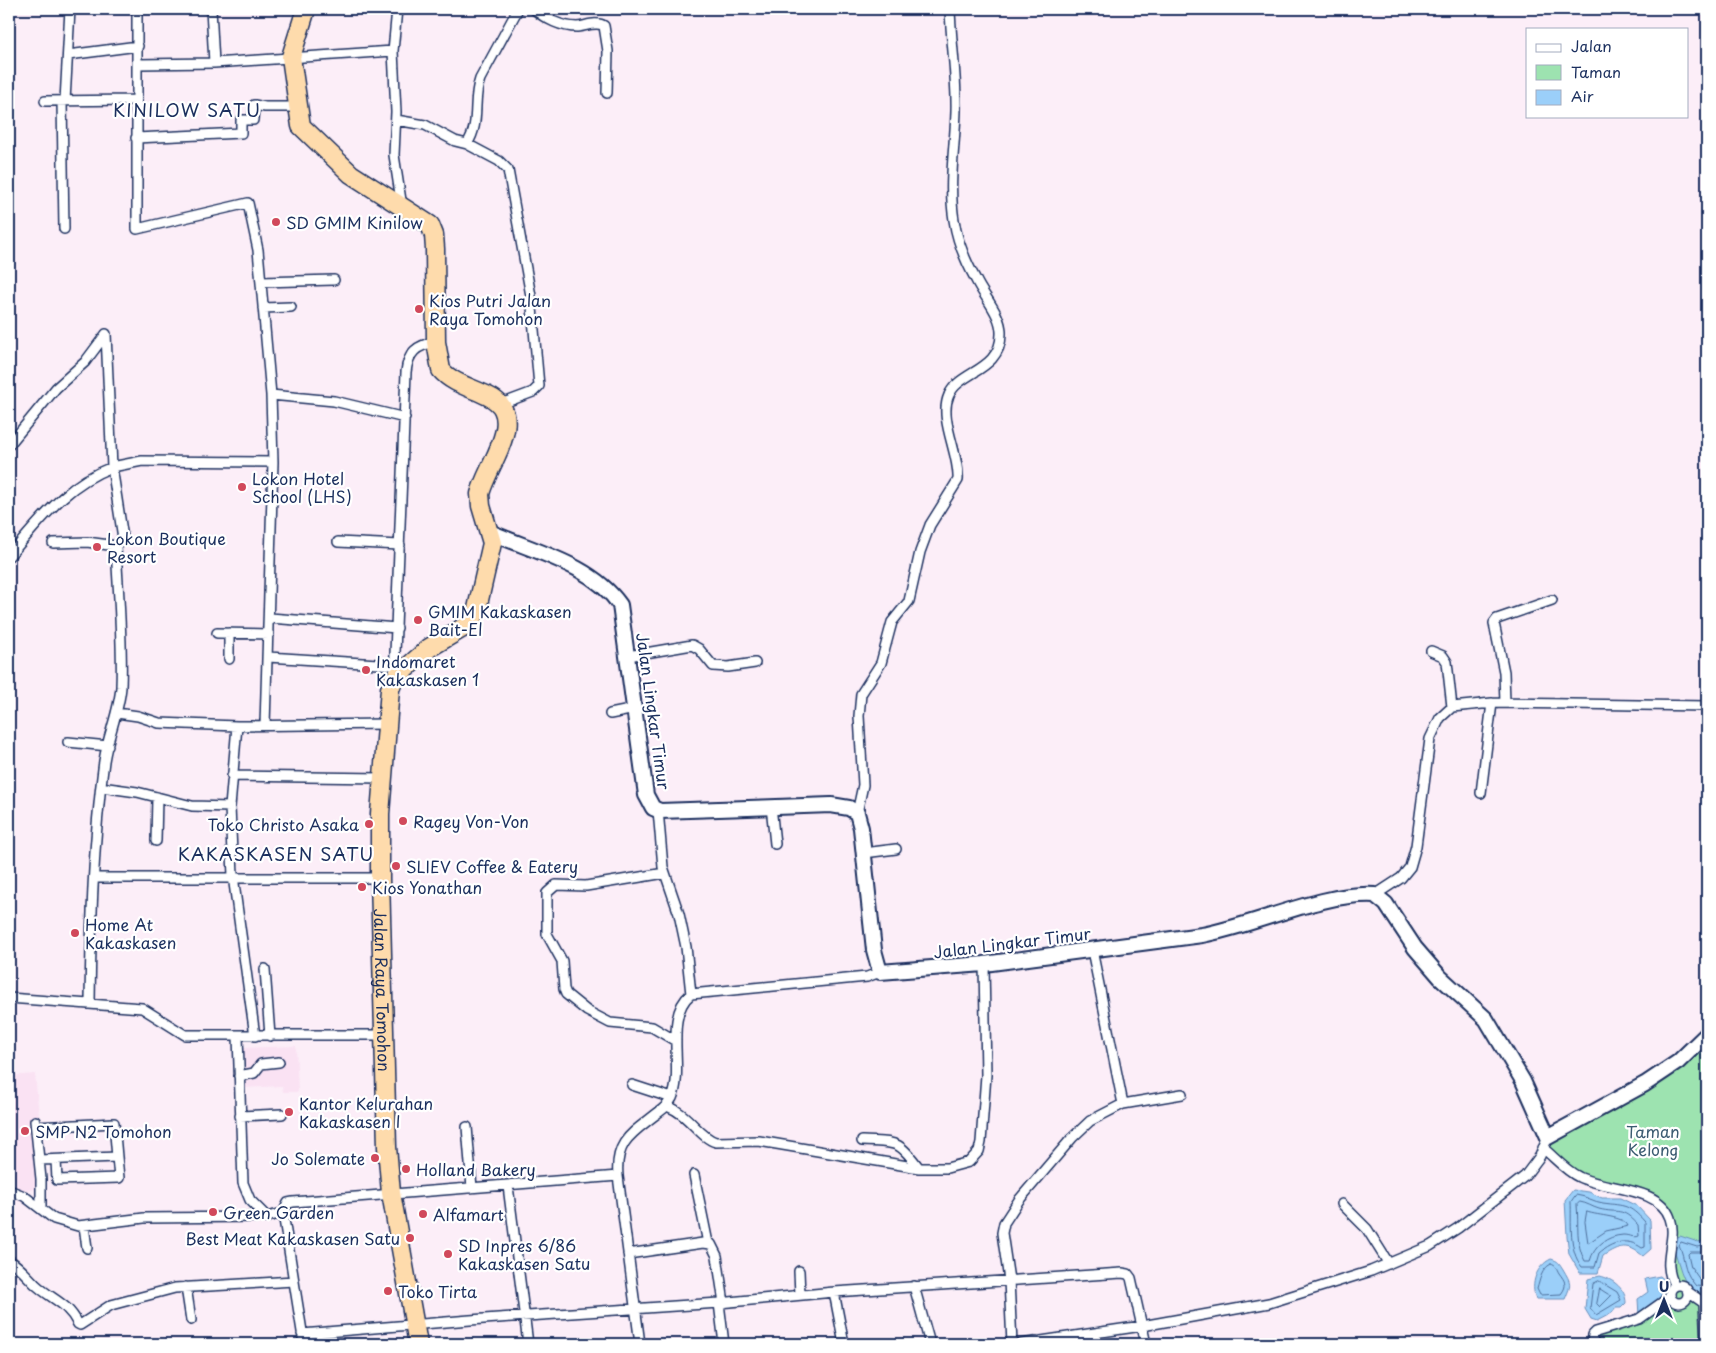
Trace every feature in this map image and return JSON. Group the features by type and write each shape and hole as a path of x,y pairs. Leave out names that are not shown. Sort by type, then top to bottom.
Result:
{"highway":[{"path":"306,9 291,57 301,126 351,174 423,219 430,226 434,235 436,342 440,370 496,399 505,413 506,428 480,494 481,506 498,536 491,553 476,614 466,626 394,672"},
{"name":"Jalan Raya Tomohon","path":"394,672 390,689 383,778 380,878 383,1035 387,1147 391,1193 418,1344"}],"main road":[{"name":"Jalan Lingkar Timur","path":"498,536 563,561 600,582 620,606 646,795 653,808 658,810 831,804 849,808 857,813"},
{"path":"857,813 864,853 874,950 880,972"},
{"name":"Jalan Lingkar Timur","path":"880,972 984,964 1223,931 1331,900 1358,895 1375,895"},
{"path":"1375,895 1386,904 1415,948 1434,972 1486,1019 1523,1082 1546,1143 1678,1062 1707,1034"}],"street":[{"path":"64,229 64,101 70,9"},
{"path":"136,9 138,46 137,229 248,203 258,250 271,396 273,462 270,618 265,725"},
{"path":"211,9 214,63"},
{"path":"397,9 393,51 396,120 394,155 402,207"},
{"path":"467,144 475,130 477,86 518,9"},
{"path":"534,9 551,20 565,25 578,26 600,23 604,26 608,51 607,93"},
{"path":"857,813 863,785 860,743 861,694 881,663 892,622 909,601 920,552 930,525 958,480 947,419 947,402 954,387 990,361 1000,341 999,321 975,279 959,242 954,221 952,173 956,83 950,9"},
{"path":"68,54 138,46"},
{"path":"138,64 214,63 393,51"},
{"path":"45,101 137,100"},
{"path":"136,138 241,133 241,120 253,120 254,105 297,107"},
{"path":"396,120 426,125 455,141 467,144 499,161 508,170 531,296 539,386 533,392 500,404"},
{"path":"261,282 334,280"},
{"path":"263,308 291,306"},
{"path":"9,445 56,388 85,362 106,334 112,467 123,538 116,546 121,679 117,713 108,746 101,787 94,878 90,1004"},
{"path":"268,657 394,672 408,359 421,345 436,342"},
{"path":"271,396 334,401 404,418"},
{"path":"9,556 69,490 88,476 112,467 142,461 273,462"},
{"path":"54,543 87,542 116,546"},
{"path":"338,542 400,545"},
{"path":"1505,703 1504,672 1494,623 1497,619 1552,600"},
{"path":"270,618 397,628"},
{"path":"217,633 269,634"},
{"path":"228,659 230,634"},
{"path":"628,656 692,645 699,649 713,666 728,667 755,662"},
{"path":"1431,651 1443,656 1447,662 1452,707"},
{"path":"1481,793 1492,703"},
{"path":"1375,895 1401,878 1410,867 1416,846 1430,739 1440,718 1452,707 1492,703 1707,706"},
{"path":"610,714 635,709"},
{"path":"117,713 138,716 159,723 237,726 387,724"},
{"path":"237,726 230,807 233,876 255,1036"},
{"path":"68,742 108,746"},
{"path":"232,776 383,778"},
{"path":"101,787 157,797 192,806 230,807"},
{"path":"156,841 157,797"},
{"path":"771,806 775,844"},
{"path":"658,810 659,841 665,873 679,914 686,947 691,994"},
{"path":"864,853 896,849"},
{"path":"665,873 586,886 556,885 547,894 546,926 547,934 562,961 564,989 573,1002 610,1023 652,1027 676,1042"},
{"path":"94,878 233,876 380,878"},
{"path":"1092,950 1123,1104"},
{"path":"667,1106 684,1115 712,1141 759,1142 919,1168 947,1168 968,1162 979,1151 986,1075 984,964"},
{"path":"265,969 270,1036"},
{"path":"640,1344 618,1176 620,1148 631,1135 667,1106 672,1098 676,1084 678,1019 686,998 691,994 867,977 880,972"},
{"path":"9,998 142,1008 183,1035 383,1035"},
{"path":"238,1036 240,1116 245,1192 267,1217"},
{"path":"239,1076 254,1073 261,1064 279,1062"},
{"path":"632,1085 672,1098"},
{"path":"1012,1344 1009,1280 1002,1233 1004,1224 1011,1211 1060,1152 1090,1121 1123,1104 1182,1094"},
{"path":"240,1116 282,1114"},
{"path":"41,1209 40,1160 36,1124 114,1123 119,1178 57,1180 56,1160"},
{"path":"467,1127 472,1188"},
{"path":"862,1141 896,1143 901,1146 919,1168"},
{"path":"1021,1344 1142,1326 1277,1300 1389,1264 1430,1246 1458,1228 1525,1176 1546,1143 1580,1178 1638,1192 1661,1206 1670,1218 1669,1268 1675,1286"},
{"path":"40,1160 117,1157"},
{"path":"694,1175 708,1243"},
{"path":"304,1344 282,1213 288,1203 391,1193 508,1186 618,1176"},
{"path":"508,1186 528,1344"},
{"path":"9,1190 24,1196 64,1223 84,1226 144,1218 267,1217 282,1213"},
{"path":"1342,1204 1368,1229 1389,1264"},
{"path":"84,1226 87,1248"},
{"path":"628,1254 708,1243 714,1246 718,1256 724,1344"},
{"path":"9,1260 17,1264 36,1285 66,1305 80,1325 111,1305 186,1287 294,1282"},
{"path":"800,1271 800,1295"},
{"path":"302,1334 617,1309 721,1303 914,1286 1128,1274 1135,1292 1146,1344"},
{"path":"1592,1344 1593,1335 1596,1332 1639,1319 1670,1297 1671,1290 1675,1286 1682,1285 1688,1292 1704,1303 1706,1344"},
{"path":"914,1286 930,1344"},
{"path":"186,1287 191,1320"},
{"path":"834,1292 844,1344"},
{"path":"1670,1297 1674,1302 1680,1303 1688,1298 1688,1292"}],"shaded area":[{"path":"296,1046 298,1092 283,1092 282,1086 244,1088 243,1048"},
{"name":"SMP N2 Tomohon","path":"35,1074 46,1189 21,1190 9,1186 9,1076"}],"green space":[{"name":"Taman Kelong","path":"1707,1034 1707,1344 1594,1344 1596,1332 1658,1307 1671,1278 1670,1219 1652,1200 1572,1173 1558,1161 1540,1156 1549,1137 1645,1084"}],"water":[{"path":"1573,1190 1589,1192 1602,1198 1620,1198 1637,1206 1650,1220 1651,1249 1643,1256 1628,1247 1619,1248 1603,1256 1598,1273 1580,1273 1569,1254 1567,1236 1565,1200"},
{"path":"1680,1236 1698,1242 1707,1240 1707,1292 1698,1292 1691,1289 1686,1283 1671,1244 1675,1238"},
{"path":"1551,1259 1558,1262 1568,1277 1570,1286 1567,1294 1565,1299 1536,1299 1534,1282 1536,1276 1541,1266"},
{"path":"1600,1276 1618,1285 1624,1293 1626,1303 1621,1308 1616,1308 1612,1313 1597,1321 1591,1319 1585,1309 1588,1279"},
{"path":"1660,1276 1666,1281 1658,1303 1639,1316 1638,1299 1648,1292 1645,1279"}],"place":[{"name":"SD GMIM Kinilow","path":"276,222"},
{"name":"Kios Putri Jalan Raya Tomohon","path":"419,309"},
{"name":"Lokon Hotel School (LHS)","path":"242,487"},
{"name":"Lokon Boutique Resort","path":"97,547"},
{"name":"GMIM Kakaskasen Bait-El","path":"418,620"},
{"name":"Indomaret Kakaskasen 1","path":"366,670"},
{"name":"Ragey Von-Von","path":"403,821"},
{"name":"Toko Christo Asaka","path":"369,824"},
{"name":"SLIEV Coffee & Eatery","path":"396,866"},
{"name":"Kios Yonathan","path":"362,887"},
{"name":"Home At Kakaskasen","path":"75,933"},
{"name":"Kantor Kelurahan Kakaskasen I","path":"289,1112"},
{"name":"SMP N2 Tomohon","path":"25,1131"},
{"name":"Jo Solemate","path":"375,1158"},
{"name":"Holland Bakery","path":"406,1169"},
{"name":"Green Garden","path":"213,1212"},
{"name":"Alfamart","path":"423,1214"},
{"name":"Best Meat Kakaskasen Satu","path":"410,1238"},
{"name":"SD Inpres 6/86 Kakaskasen Satu","path":"448,1254"},
{"name":"Toko Tirta","path":"388,1291"}],"district":[{"name":"KINILOW SATU","path":"187,109"},
{"name":"KAKASKASEN SATU","path":"276,853"}]}
